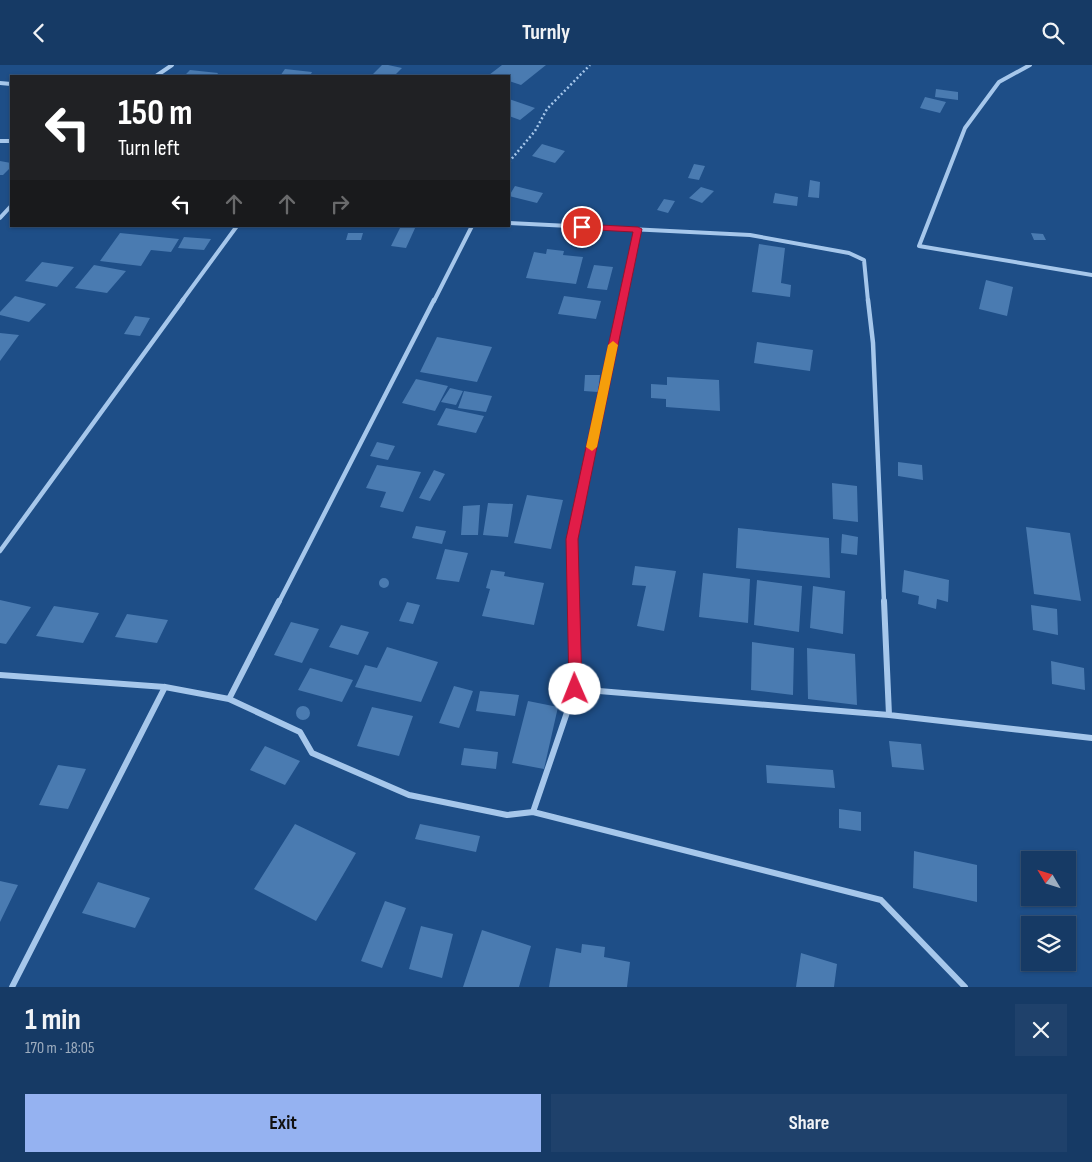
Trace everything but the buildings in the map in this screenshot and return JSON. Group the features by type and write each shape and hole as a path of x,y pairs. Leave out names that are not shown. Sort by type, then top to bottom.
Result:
{"street":[{"path":"157,75 172,65"},
{"path":"1030,65 999,82 965,128 919,246 1092,275"},
{"path":"0,218 10,207"},
{"path":"510,223 750,235 849,253 864,259 873,343 889,715"},
{"path":"0,551 236,227"},
{"path":"229,699 471,227"},
{"path":"533,812 575,689 572,539 638,229"},
{"path":"0,675 165,687 229,699 300,732 312,753 409,795 507,815 533,812 881,900 965,987"},
{"path":"12,987 165,687"},
{"path":"575,689 889,715 1092,738"}],"path":[{"path":"510,161 535,131 547,109 590,65"}],"slow traffic":[{"path":"592,447 613,345"}],"route":[{"path":"575,689 572,539 638,229 582,227"}]}
